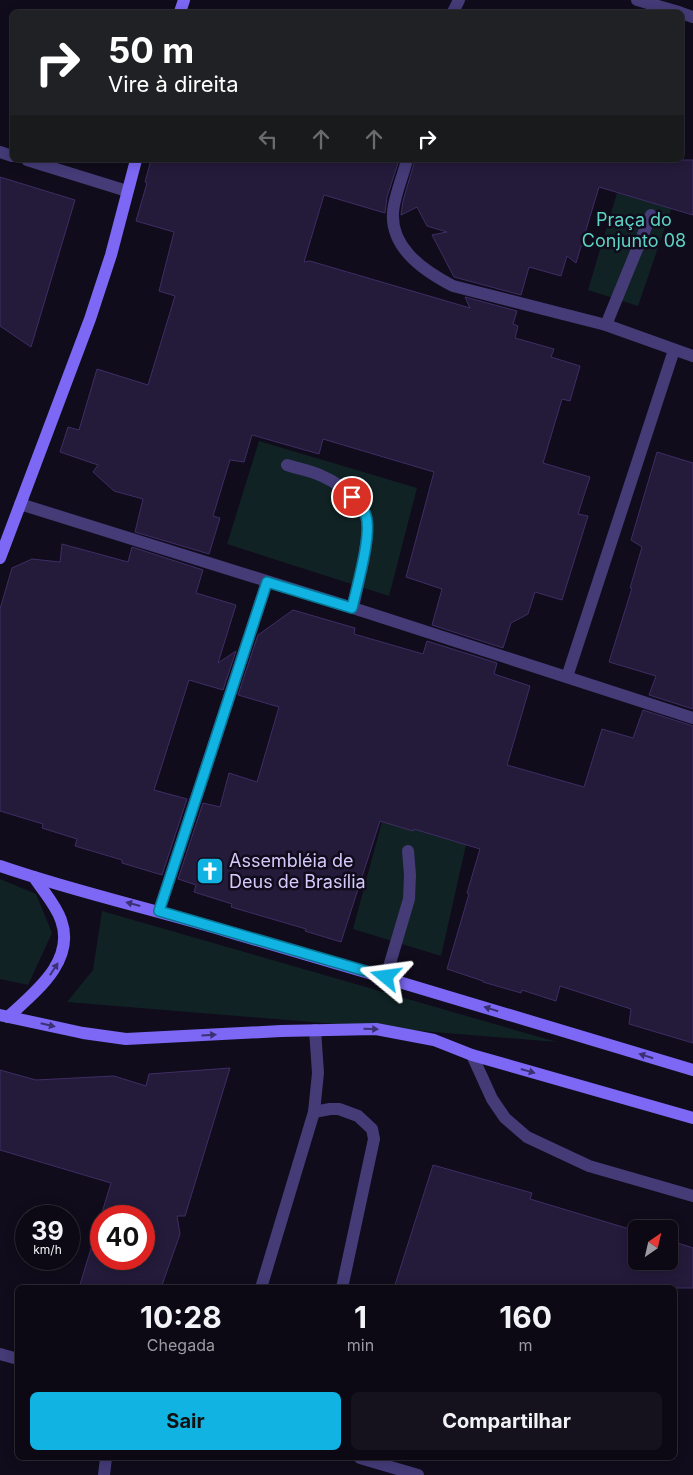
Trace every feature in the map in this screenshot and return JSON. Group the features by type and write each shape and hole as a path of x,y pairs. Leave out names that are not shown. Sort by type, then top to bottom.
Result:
{"street":[{"path":"637,0 670,10"},
{"path":"34,162 128,190"},
{"path":"0,558 90,319 111,255 135,162"},
{"path":"406,162 394,206 394,229 401,245 415,262 433,276 453,286 606,325 693,356"},
{"path":"606,325 651,215"},
{"path":"567,677 674,350"},
{"path":"287,465 324,476 361,505 367,517 364,551 352,608"},
{"path":"20,504 693,718"},
{"path":"159,911 267,582"},
{"path":"386,977 409,898 408,851"},
{"path":"0,866 34,878 159,911 386,977 693,1070"},
{"path":"4,1016 31,996 54,971 63,950 64,938 61,920 34,878"},
{"path":"4,1016 83,1033 126,1039 376,1029 434,1040 472,1055 693,1118"},
{"path":"262,1285 314,1112 318,1073 315,1030"},
{"path":"472,1055 492,1099 505,1118 527,1137 589,1166 693,1196"},
{"path":"314,1112 339,1109 358,1116 372,1128 374,1139 343,1285"},
{"path":"0,1354 15,1358"},
{"path":"104,1475 106,1460"},
{"path":"367,1460 418,1475"}],"green space":[{"name":"Praça do Conjunto 08","path":"617,193 672,207 638,306 588,290"},
{"path":"259,441 417,488 389,596 227,544"},
{"path":"383,818 466,845 441,956 353,929"},
{"path":"0,879 36,894 52,933 28,985 0,979"},
{"path":"102,911 557,1042 67,1002 93,970"}],"building":[{"path":"684,160 693,160 693,215 599,187 576,263 567,256 561,276 529,267 521,295 454,277 432,235 447,232 427,226 417,207 401,215 414,162 684,162"},
{"path":"150,162 398,162 387,197 385,213 324,195 304,262 310,261 470,308 465,297 517,311 513,324 518,326 515,338 554,349 551,357 580,366 570,401 562,399 543,463 590,477 578,514 588,516 562,600 535,592 528,614 511,623 503,648 432,625 442,589 406,577 434,472 323,439 319,454 252,435 244,462 230,460 213,516 220,518 209,554 135,532 143,499 114,491 93,472 98,465 60,452 68,427 79,430 97,369 148,385 175,296 159,291 174,232 136,221 147,183 145,182"},
{"path":"0,177 75,200 31,347 0,326"},
{"path":"657,452 693,463 693,709 649,695 656,676 609,662 632,588 630,588 642,547 631,540"},
{"path":"62,544 128,562 132,547 203,570 196,593 236,605 218,663 236,651 223,690 189,680 154,790 187,799 162,875 122,863 122,860 75,846 77,839 42,828 43,824 0,811 0,609 12,568 32,559 60,562"},
{"path":"293,610 355,628 354,634 423,654 427,641 497,663 494,674 530,686 507,765 584,787 602,729 633,738 643,710 693,726 693,1043 629,1024 631,1009 560,986 556,1001 522,990 521,993 483,982 447,969 480,849 380,821 341,942 305,931 306,929 231,907 232,904 194,892 196,885 178,879 203,803 220,807 229,773 257,782 279,707 238,695 258,635"},
{"path":"230,1068 185,1216 177,1216 180,1234 162,1285 80,1285 90,1252 90,1270 155,1270 155,1205 104,1205 111,1183 0,1150 0,1070 36,1080 114,1076 146,1086 149,1074"},
{"path":"433,1165 532,1193 530,1199 628,1229 628,1270 678,1270 678,1243 693,1248 693,1288 677,1288 677,1285 395,1285"}],"place":[{"name":"Assembléia de Deus de Brasília","path":"210,871"}],"route":[{"path":"352,497 361,505 367,517 367,530 352,608 267,582 159,911 386,977"}]}
